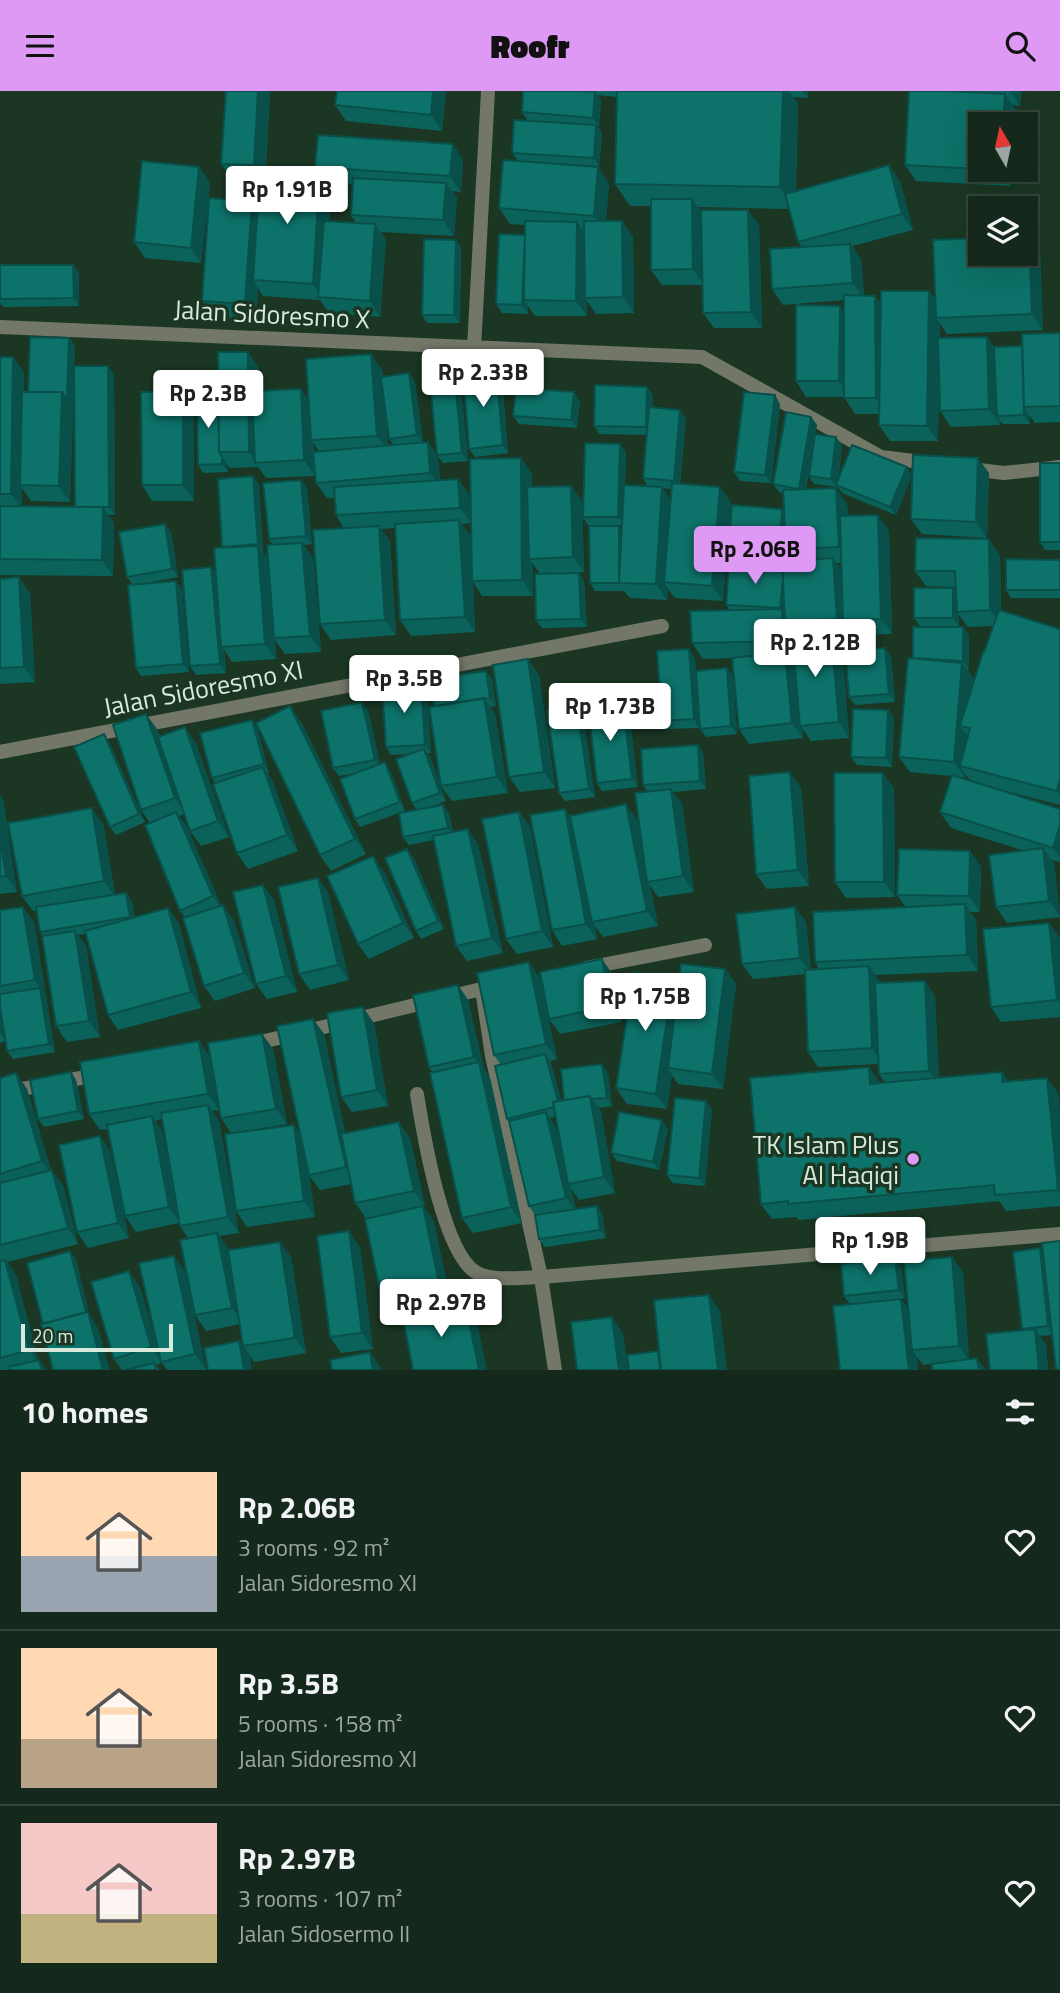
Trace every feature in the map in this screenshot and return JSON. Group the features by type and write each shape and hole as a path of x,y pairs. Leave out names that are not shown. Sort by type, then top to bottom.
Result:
{"street":[{"path":"474,348 488,91"},
{"name":"Jalan Sidoresmo X","path":"0,327 702,357 881,457 1003,473 1060,467"},
{"name":"Jalan Sidoresmo XI","path":"0,752 662,626"},
{"path":"574,970 705,945"},
{"path":"239,1047 508,983"},
{"path":"482,988 492,1056 541,1277 555,1370"},
{"path":"0,1093 115,1071"},
{"path":"417,1094 427,1154 452,1241 468,1267 490,1277 541,1277 1060,1234"}],"building":[{"path":"226,91 258,91 254,165 221,164"},
{"path":"337,91 433,91 431,115 335,105"},
{"path":"523,91 595,92 593,118 522,112"},
{"path":"617,91 783,91 780,187 615,184"},
{"path":"909,91 1005,94 1004,112 968,112 968,168 905,165"},
{"path":"514,120 596,125 594,158 512,153"},
{"path":"318,135 453,144 450,176 315,167"},
{"path":"503,160 598,167 594,216 499,208"},
{"path":"142,161 199,167 191,248 134,242"},
{"path":"889,165 902,214 798,242 785,194"},
{"path":"260,169 320,172 313,284 253,280"},
{"path":"353,178 446,183 443,220 351,215"},
{"path":"209,198 252,201 245,304 202,301"},
{"path":"651,199 692,199 693,269 651,270"},
{"path":"701,210 748,210 751,312 703,313"},
{"path":"324,221 375,224 370,301 318,297"},
{"path":"525,221 577,222 576,301 524,300"},
{"path":"584,221 622,221 623,297 585,298"},
{"path":"499,234 525,235 522,305 496,304"},
{"path":"424,239 456,240 454,315 422,315"},
{"path":"968,239 968,266 1030,266 1032,314 936,318 933,240"},
{"path":"850,244 853,283 772,289 770,249"},
{"path":"0,265 73,265 74,298 0,299"},
{"path":"881,291 929,291 927,426 879,425"},
{"path":"844,295 875,296 876,398 844,398"},
{"path":"796,305 840,306 839,381 796,381"},
{"path":"1060,333 1060,406 1024,407 1022,334"},
{"path":"30,337 69,338 67,400 62,392 28,392"},
{"path":"987,337 989,409 940,411 938,338"},
{"path":"1022,346 1024,415 997,416 994,347"},
{"path":"218,352 248,352 249,452 219,452"},
{"path":"371,354 377,436 311,440 306,359"},
{"path":"0,357 13,357 11,494 0,494"},
{"path":"74,366 108,366 109,507 75,507"},
{"path":"496,369 503,445 469,449 463,372"},
{"path":"454,370 462,453 437,455 429,372"},
{"path":"409,373 417,435 389,439 381,377"},
{"path":"595,385 647,387 646,427 594,426"},
{"path":"516,388 574,392 571,420 513,416"},
{"path":"301,389 304,460 255,463 252,391"},
{"path":"183,391 183,485 142,485 141,392"},
{"path":"22,392 62,392 59,486 20,485"},
{"path":"744,392 775,395 765,475 734,472"},
{"path":"197,394 218,394 219,452 222,464 198,465"},
{"path":"649,407 680,410 674,481 643,478"},
{"path":"786,412 811,417 799,489 773,484"},
{"path":"815,434 836,437 831,479 809,476"},
{"path":"428,442 430,473 316,483 313,452"},
{"path":"585,443 620,444 618,517 583,517"},
{"path":"852,445 907,467 890,507 836,485"},
{"path":"913,455 978,458 976,522 911,519"},
{"path":"521,458 522,580 472,581 470,459"},
{"path":"1040,463 1060,463 1060,542 1040,542"},
{"path":"253,476 258,544 222,547 218,479"},
{"path":"458,479 460,508 336,515 334,487"},
{"path":"301,480 306,536 269,539 263,483"},
{"path":"672,483 720,487 712,586 664,582"},
{"path":"624,485 662,487 656,584 619,583"},
{"path":"571,486 573,557 529,559 527,487"},
{"path":"836,488 839,547 786,549 783,490"},
{"path":"732,505 782,509 779,554 728,551"},
{"path":"0,506 103,507 102,560 0,559"},
{"path":"878,515 881,619 843,620 840,516"},
{"path":"459,520 465,617 400,620 395,524"},
{"path":"165,524 172,569 127,577 119,532"},
{"path":"379,526 385,620 320,624 313,530"},
{"path":"589,526 619,526 619,583 590,583"},
{"path":"916,538 989,539 990,610 957,612 955,571 915,571"},
{"path":"302,543 310,636 274,638 267,545"},
{"path":"258,546 265,644 221,647 214,548"},
{"path":"833,558 837,619 785,622 782,561"},
{"path":"1006,559 1060,560 1060,590 1006,590"},
{"path":"729,564 782,568 780,608 726,605"},
{"path":"211,567 220,664 190,666 182,570"},
{"path":"579,573 581,619 536,620 535,574"},
{"path":"19,577 24,667 0,668 0,579"},
{"path":"176,581 183,664 136,668 128,585"},
{"path":"914,588 953,588 953,618 914,618"},
{"path":"782,609 783,641 692,643 690,611"},
{"path":"999,610 1060,629 1060,779 1057,791 960,766 970,728 960,726"},
{"path":"913,627 963,627 963,661 913,658"},
{"path":"831,632 839,722 800,726 792,634"},
{"path":"885,648 889,694 849,697 845,651"},
{"path":"689,649 694,719 662,721 657,651"},
{"path":"785,652 792,723 739,729 732,658"},
{"path":"908,658 962,663 954,762 899,757"},
{"path":"528,659 544,772 509,777 493,665"},
{"path":"727,668 731,726 700,729 696,671"},
{"path":"486,671 490,698 434,706 431,679"},
{"path":"421,682 425,745 386,747 382,685"},
{"path":"484,698 497,777 441,786 429,707"},
{"path":"362,702 375,760 333,768 321,711"},
{"path":"623,704 632,779 597,783 588,708"},
{"path":"290,706 355,839 320,855 256,723"},
{"path":"577,707 589,789 559,793 547,711"},
{"path":"853,709 888,710 886,758 851,757"},
{"path":"146,714 175,798 141,810 113,725"},
{"path":"252,720 264,764 212,778 200,733"},
{"path":"185,727 218,821 190,831 158,737"},
{"path":"104,734 139,814 110,827 74,747"},
{"path":"698,745 700,781 643,785 641,749"},
{"path":"424,749 440,793 412,803 396,759"},
{"path":"385,762 400,802 355,819 340,779"},
{"path":"263,767 287,835 237,853 213,784"},
{"path":"790,772 798,870 756,874 749,776"},
{"path":"834,773 883,773 884,882 835,882"},
{"path":"952,775 1060,809 1060,825 1053,848 940,812"},
{"path":"671,789 683,876 647,882 635,793"},
{"path":"626,804 647,911 592,922 570,816"},
{"path":"443,805 448,828 403,837 399,813"},
{"path":"92,808 104,881 22,896 8,823"},
{"path":"565,809 586,924 552,930 530,815"},
{"path":"176,812 213,896 180,911 145,825"},
{"path":"519,812 542,931 506,939 482,819"},
{"path":"468,829 492,938 456,946 433,836"},
{"path":"0,837 6,876 0,877"},
{"path":"1043,848 1049,901 996,907 989,855"},
{"path":"407,849 438,921 416,931 385,858"},
{"path":"899,849 970,851 969,896 897,895"},
{"path":"373,856 403,923 358,944 327,876"},
{"path":"318,878 338,965 299,974 278,887"},
{"path":"263,885 286,976 256,984 233,892"},
{"path":"126,893 130,917 40,932 36,907"},
{"path":"965,904 967,955 815,962 813,912"},
{"path":"223,905 244,973 204,986 183,918"},
{"path":"23,907 35,980 0,986 0,910"},
{"path":"795,907 800,958 742,964 736,914"},
{"path":"168,908 191,992 108,1015 85,931"},
{"path":"1049,923 1057,1000 991,1007 983,929"},
{"path":"75,931 89,1021 56,1026 42,936"},
{"path":"602,959 611,1006 549,1019 540,972"},
{"path":"529,962 546,1044 494,1055 477,973"},
{"path":"681,964 725,969 712,1074 668,1068"},
{"path":"869,966 872,1048 808,1052 805,970"},
{"path":"634,972 673,978 656,1094 616,1088"},
{"path":"925,981 929,1071 879,1074 875,983"},
{"path":"458,985 474,1057 429,1067 413,995"},
{"path":"40,988 49,1044 7,1051 0,994"},
{"path":"363,1007 377,1090 341,1097 327,1013"},
{"path":"313,1019 346,1167 309,1175 277,1026"},
{"path":"262,1034 276,1109 221,1118 208,1043"},
{"path":"199,1041 208,1094 89,1114 80,1062"},
{"path":"545,1054 558,1101 553,1102 554,1107 507,1119 495,1066"},
{"path":"479,1062 511,1207 462,1218 430,1073"},
{"path":"602,1064 607,1098 592,1099 590,1096 564,1100 561,1069"},
{"name":"TK Islam Plus Al Haqiqi","path":"869,1067 870,1084 1002,1072 1002,1082 1047,1078 1058,1190 995,1195 994,1185 788,1204 788,1201 761,1204 750,1078"},
{"path":"71,1072 78,1111 38,1119 30,1080"},
{"path":"16,1073 42,1161 0,1174 0,1078"},
{"path":"590,1096 604,1177 568,1184 553,1102"},
{"path":"675,1098 706,1101 699,1178 667,1175"},
{"path":"208,1105 228,1217 180,1226 161,1113"},
{"path":"546,1112 566,1198 529,1206 509,1121"},
{"path":"619,1112 662,1120 653,1162 611,1153"},
{"path":"152,1116 169,1207 125,1216 107,1125"},
{"path":"399,1122 414,1191 355,1203 341,1134"},
{"path":"294,1125 304,1201 236,1211 225,1134"},
{"path":"100,1136 118,1223 77,1232 59,1145"},
{"path":"52,1170 68,1228 0,1245 0,1183"},
{"path":"423,1206 441,1293 383,1305 365,1219"},
{"path":"597,1206 600,1230 539,1239 535,1215"},
{"path":"349,1231 362,1333 330,1337 317,1236"},
{"path":"217,1233 232,1308 195,1315 180,1240"},
{"path":"1060,1241 1060,1370 1056,1370 1042,1243"},
{"path":"280,1242 295,1338 243,1346 228,1250"},
{"path":"1040,1248 1048,1326 1022,1329 1013,1252"},
{"path":"70,1251 86,1312 43,1324 27,1263"},
{"path":"174,1256 195,1354 161,1362 139,1263"},
{"path":"895,1257 899,1290 844,1296 841,1264"},
{"path":"952,1257 959,1346 912,1350 904,1261"},
{"path":"5,1260 29,1350 0,1358 0,1261"},
{"path":"129,1271 151,1347 114,1359 91,1282"},
{"path":"709,1295 718,1370 661,1370 654,1300"},
{"path":"901,1299 909,1370 840,1370 833,1306"},
{"path":"465,1301 479,1370 413,1370 402,1314"},
{"path":"88,1312 103,1370 53,1370 41,1324"},
{"path":"612,1317 619,1370 577,1370 571,1322"},
{"path":"1035,1329 1039,1370 990,1370 986,1334"},
{"path":"239,1341 244,1370 208,1370 204,1348"},
{"path":"658,1351 660,1370 629,1370 627,1355"},
{"path":"370,1352 373,1370 332,1370 330,1360"},
{"path":"977,1358 979,1370 932,1370 932,1364"},
{"path":"39,1360 42,1370 9,1370 8,1367"},
{"path":"154,1363 156,1370 125,1370"}],"place":[{"name":"TK Islam Plus Al Haqiqi","path":"913,1159"}]}
